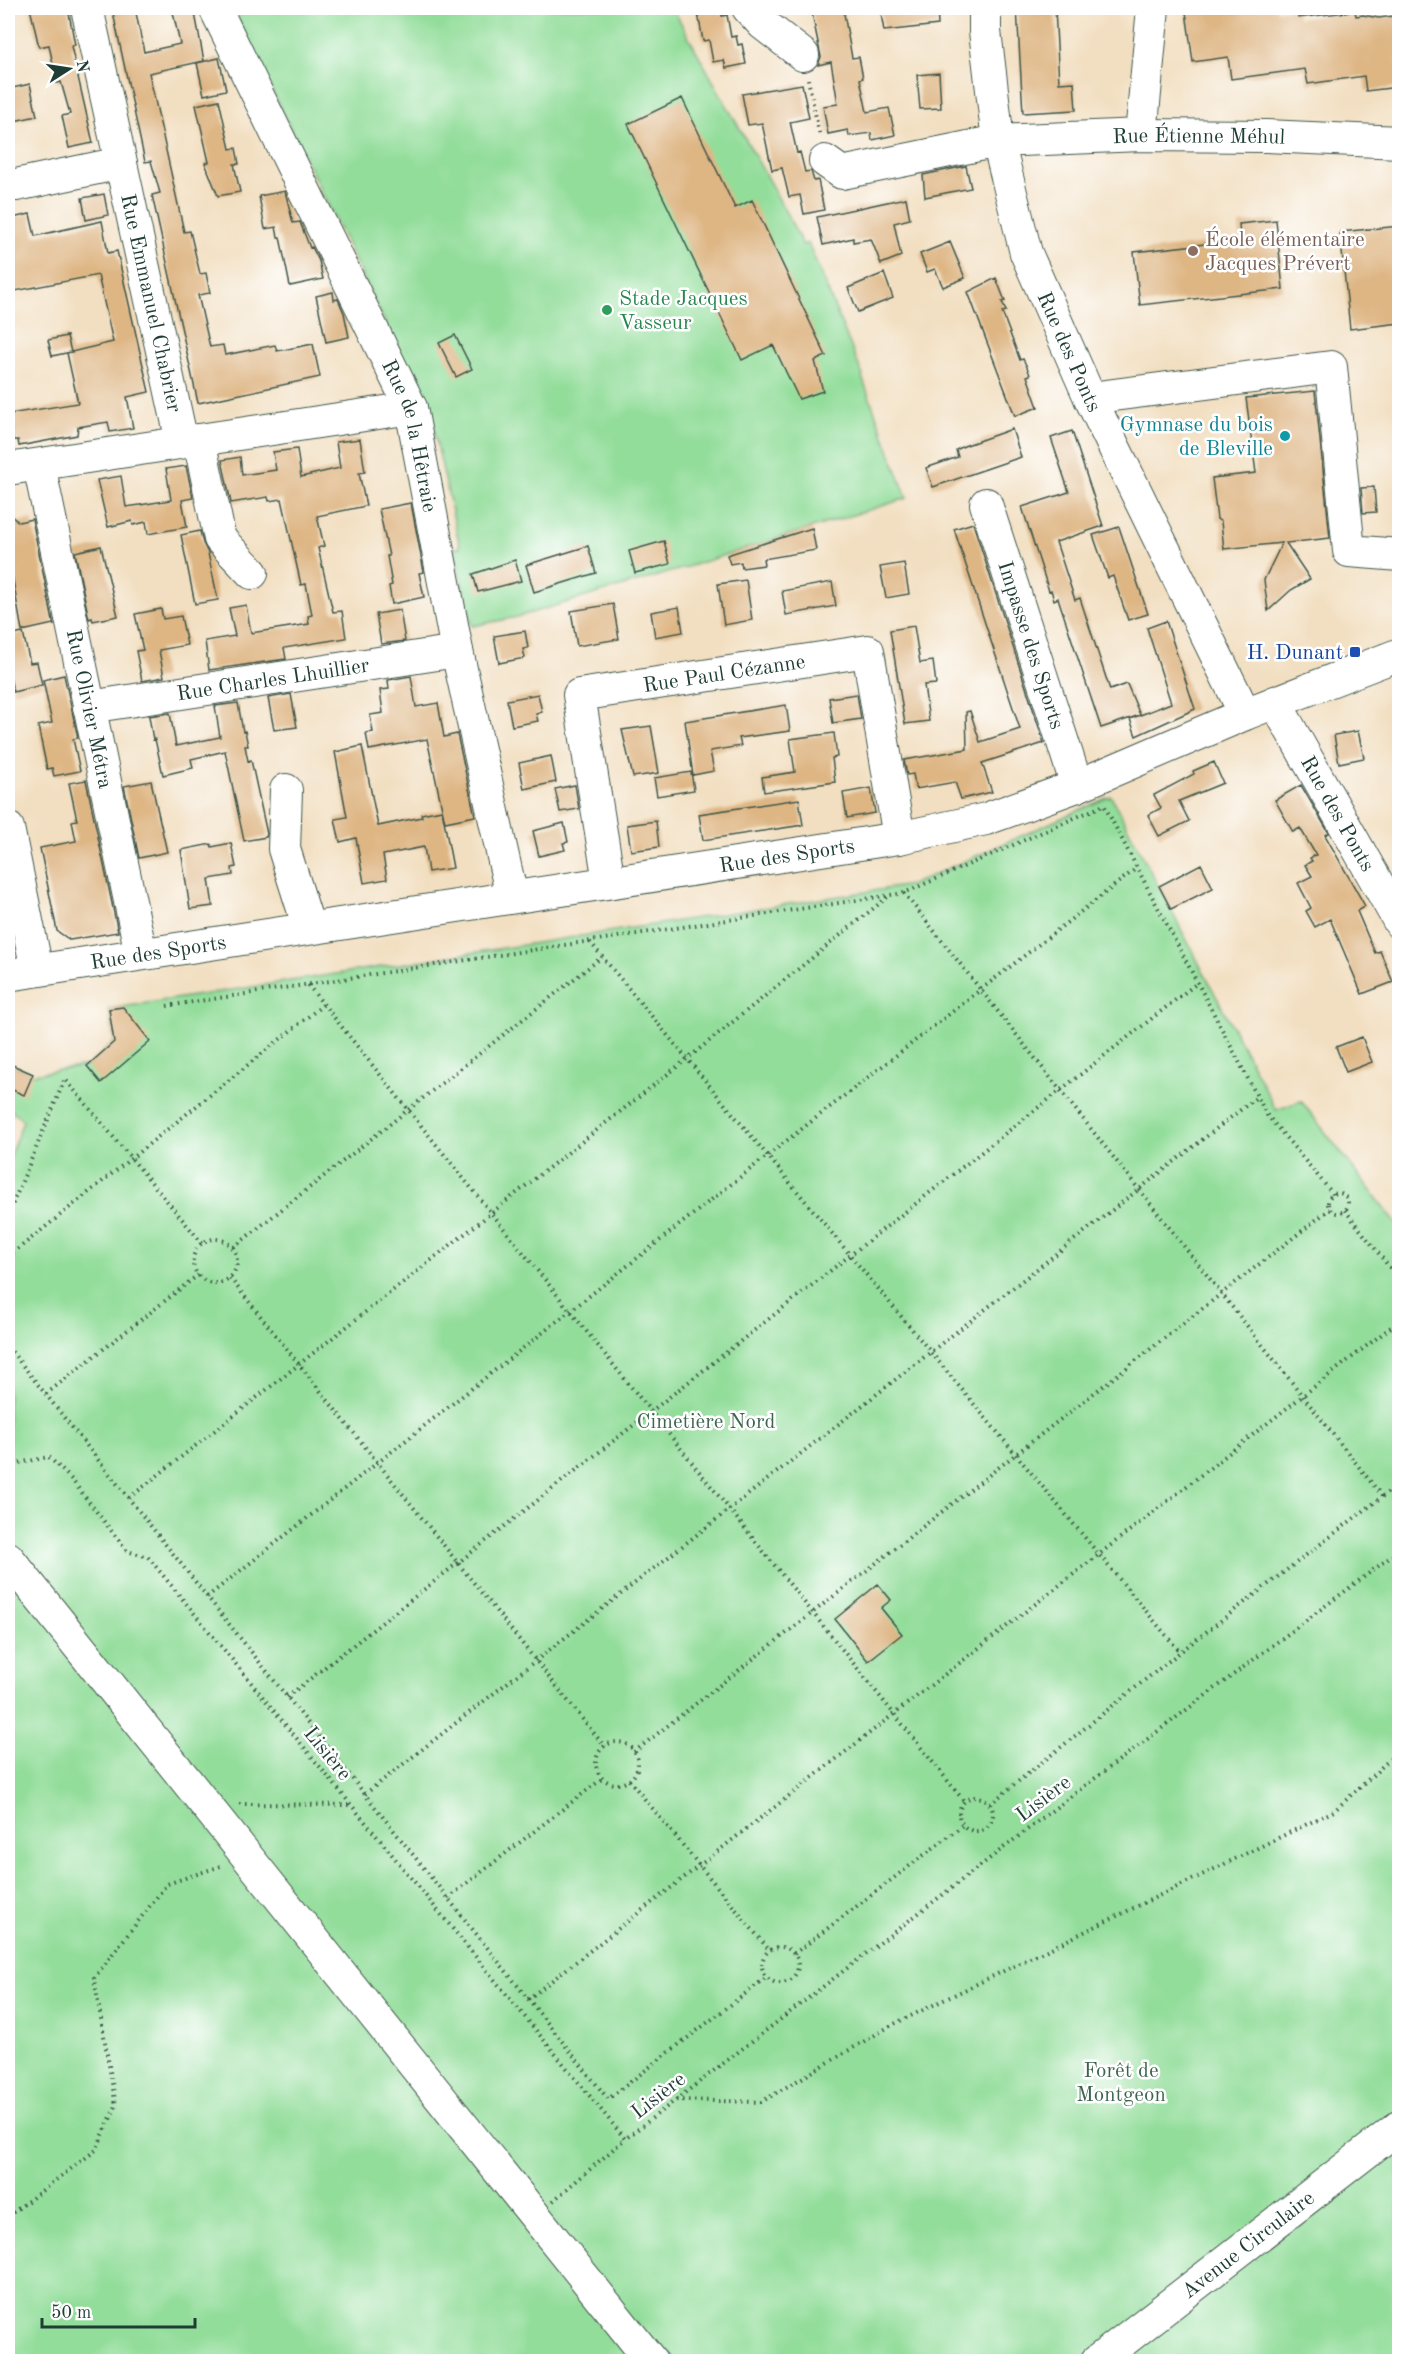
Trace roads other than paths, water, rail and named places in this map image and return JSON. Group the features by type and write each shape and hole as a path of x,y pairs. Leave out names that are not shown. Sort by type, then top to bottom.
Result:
{"street":[{"name":"Rue Emmanuel Chabrier","path":"87,8 121,163 191,441 220,539 252,573"},
{"name":"Rue de la Hêtraie","path":"215,8 411,408 457,651 512,897"},
{"path":"748,8 763,24 803,55"},
{"name":"Rue des Ponts","path":"985,8 985,31 998,141 1026,253 1089,398 1245,714"},
{"path":"1141,135 1153,8"},
{"name":"Rue Étienne Méhul","path":"998,141 1141,135 1266,136 1400,142"},
{"path":"825,162 842,172 998,141"},
{"path":"16,185 121,163"},
{"path":"1089,398 1331,368 1349,551 1400,555"},
{"path":"8,469 411,408"},
{"name":"Rue Olivier Métra","path":"39,465 141,954"},
{"name":"Impasse des Sports","path":"986,504 1077,786"},
{"name":"Rue Charles Lhuillier","path":"89,707 457,651"},
{"name":"Rue Paul Cézanne","path":"609,882 579,695 868,651 899,838"},
{"name":"Rue des Sports","path":"22,972 899,838 986,819 1077,786 1245,714 1400,654"},
{"name":"Rue des Ponts","path":"1275,702 1398,915"},
{"path":"286,790 284,849 309,928"},
{"path":"8,828 22,972"},
{"path":"8,1558 652,2361"},
{"name":"Avenue Circulaire","path":"1096,2361 1400,2126"}],"place":[{"name":"École élémentaire Jacques Prévert","path":"1193,251"},
{"name":"Stade Jacques Vasseur","path":"607,310"},
{"name":"Gymnase du bois de Bleville","path":"1285,436"},
{"name":"H. Dunant","path":"1355,652"}],"park label":[{"name":"Cimetière Nord","path":"706,1421"},
{"name":"Forêt de Montgeon","path":"1121,2082"}]}
